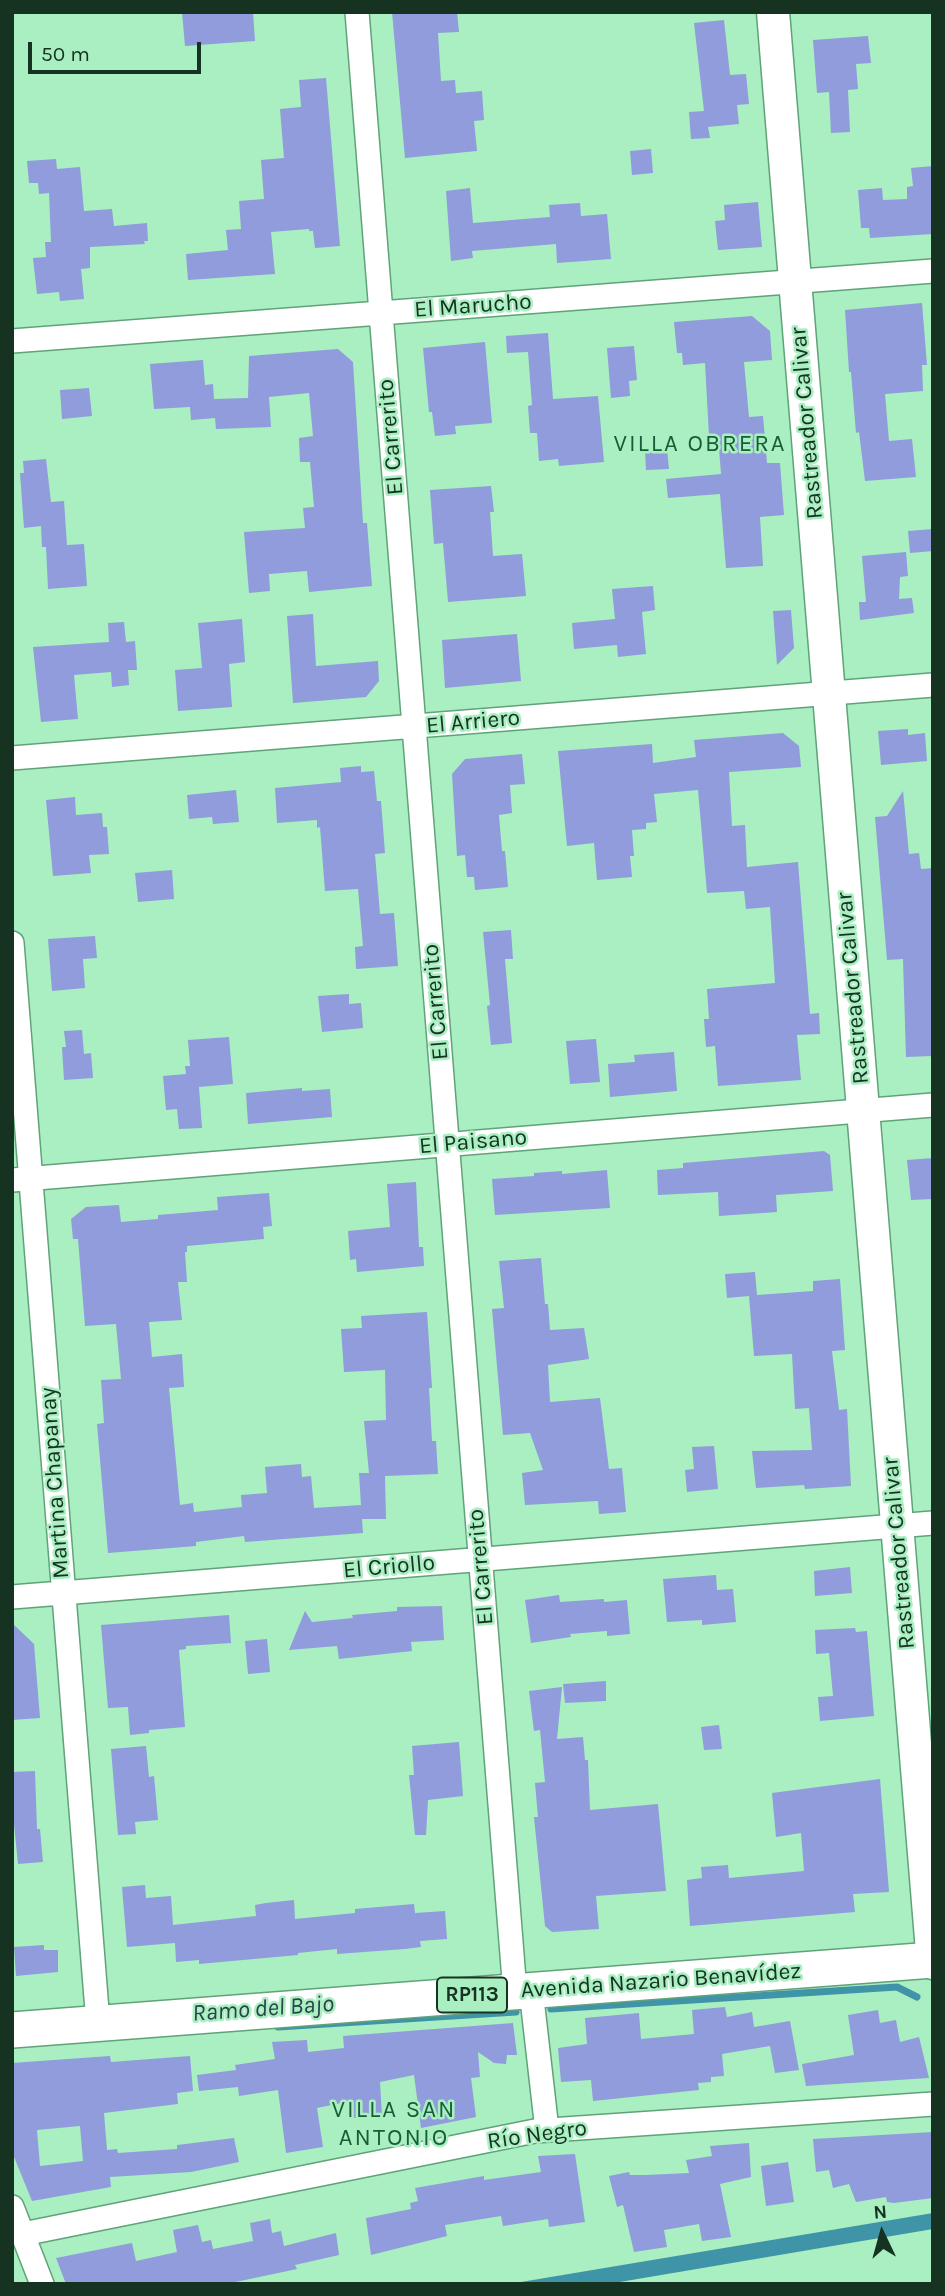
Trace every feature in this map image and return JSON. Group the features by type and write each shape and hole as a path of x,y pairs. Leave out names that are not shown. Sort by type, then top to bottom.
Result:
{"main road":[{"name":"Rastreador Calivar","path":"773,12 932,1961"},
{"name":"Avenida Nazario Benavídez","path":"12,2030 932,1961"}],"street":[{"name":"El Carrerito","path":"357,12 480,1559 523,1991 547,2130"},
{"name":"El Marucho","path":"12,341 933,271"},
{"name":"El Arriero","path":"12,758 933,685"},
{"name":"Martina Chapanay","path":"12,943 22,1179 64,1593 98,2024"},
{"name":"El Paisano","path":"22,1179 933,1105"},
{"name":"El Criollo","path":"12,1597 933,1523"},
{"name":"Río Negro","path":"23,2234 547,2130 933,2104"},
{"path":"12,2207 41,2284"}],"water":[{"path":"933,2213 933,2229 608,2284 509,2284"}],"building":[{"path":"182,12 253,12 255,41 185,46"},
{"path":"392,12 457,12 459,32 438,33 441,81 455,80 456,93 482,91 484,120 474,121 477,151 405,158"},
{"path":"724,20 730,75 746,74 749,104 737,105 739,124 708,127 710,138 691,139 689,112 704,111 694,23"},
{"path":"868,36 871,63 856,64 858,89 848,90 850,132 831,133 829,92 817,93 813,40"},
{"path":"326,78 340,246 315,248 313,231 309,229 271,232 275,274 188,280 186,254 228,250 226,230 241,229 239,201 264,199 261,160 284,158 280,109 301,107 299,80"},
{"path":"651,149 653,173 632,175 630,151"},
{"path":"56,159 57,169 80,167 84,211 112,209 114,226 147,223 148,241 144,241 145,244 90,247 90,268 81,269 84,299 60,301 59,292 37,294 33,258 46,257 45,242 51,242 49,193 39,194 38,183 29,183 27,161"},
{"path":"933,166 933,234 870,238 869,228 861,228 858,190 882,188 883,200 907,199 907,187 913,186 911,168"},
{"path":"470,188 473,223 550,217 549,205 580,203 581,216 607,214 611,259 557,263 556,244 472,251 473,258 451,261 446,191"},
{"path":"758,202 762,247 718,250 715,221 725,220 724,205"},
{"path":"922,303 927,365 922,365 923,391 885,394 889,441 912,439 916,477 865,481 859,432 856,433 845,310"},
{"path":"752,316 770,331 772,360 744,362 749,417 763,416 767,463 780,463 784,515 760,517 763,566 726,568 720,494 668,498 666,479 721,474 718,435 709,436 705,363 683,365 682,353 677,353 674,322"},
{"path":"548,333 553,399 598,396 604,462 559,466 558,459 539,461 537,433 530,433 528,406 532,405 528,352 507,353 506,336"},
{"path":"485,342 492,423 455,426 456,434 435,436 432,412 429,412 423,348"},
{"path":"634,346 637,380 629,381 630,396 611,398 607,348"},
{"path":"338,349 353,362 363,523 367,523 372,586 309,592 307,571 269,574 270,591 249,593 244,532 305,528 303,508 314,507 310,462 300,462 299,438 313,436 309,393 269,397 271,427 216,429 215,418 191,420 190,407 154,409 150,364 203,360 205,385 213,384 214,399 248,398 249,356"},
{"path":"89,388 92,416 62,419 60,390"},
{"path":"667,449 669,469 646,470 645,450"},
{"path":"46,459 51,502 64,501 67,545 84,544 87,586 48,589 46,547 42,547 41,526 24,528 20,473 24,473 23,461"},
{"path":"491,486 494,512 490,512 493,556 522,554 526,596 448,602 443,543 434,544 430,490"},
{"path":"933,529 933,551 910,553 908,531"},
{"path":"906,552 908,576 900,577 899,599 912,598 914,613 860,620 859,602 866,602 862,556"},
{"path":"653,586 655,610 642,612 646,654 618,657 617,645 574,649 572,623 615,619 612,589"},
{"path":"791,610 794,648 777,665 773,611"},
{"path":"313,614 316,666 378,661 379,681 366,697 293,703 287,616"},
{"path":"242,619 245,662 229,664 232,707 178,711 175,670 202,668 198,623"},
{"path":"124,622 126,642 135,641 137,670 128,670 129,685 112,687 111,672 74,675 78,719 41,722 33,647 109,642 108,623"},
{"path":"517,634 521,681 445,688 442,640"},
{"path":"908,729 908,735 925,733 927,761 881,765 878,731"},
{"path":"783,733 799,746 801,767 729,772 732,826 745,825 747,867 798,862 810,1014 819,1013 820,1034 797,1035 801,1080 718,1086 715,1046 706,1047 704,1019 709,1019 707,989 775,983 770,907 746,909 744,891 707,893 698,790 654,794 657,822 646,823 646,829 632,830 632,877 597,880 594,843 567,846 558,751 652,744 653,763 696,757 694,740"},
{"path":"522,754 525,784 510,785 512,813 499,815 508,887 475,890 474,877 467,877 465,855 457,856 452,774 465,759"},
{"path":"361,766 361,772 374,771 377,801 381,801 385,853 375,854 380,914 394,913 398,966 356,969 355,947 363,946 358,889 325,891 320,827 317,828 317,820 277,823 275,788 341,782 340,768"},
{"path":"236,790 239,822 213,824 212,817 189,819 187,795"},
{"path":"903,791 909,854 919,853 921,869 933,868 933,1056 906,1057 903,959 887,960 875,817 887,816"},
{"path":"75,797 76,815 102,813 103,827 107,827 109,854 89,855 91,873 53,876 46,800"},
{"path":"172,870 174,899 138,902 135,873"},
{"path":"511,930 513,959 505,959 512,1043 491,1045 483,932"},
{"path":"95,936 97,958 83,959 85,988 52,991 48,939"},
{"path":"349,994 349,1004 361,1003 363,1028 322,1032 318,996"},
{"path":"82,1030 84,1054 91,1053 93,1078 64,1080 64,1031"},
{"path":"229,1037 233,1084 199,1087 202,1128 179,1129 177,1109 166,1110 163,1076 186,1074 185,1066 190,1066 188,1040"},
{"path":"596,1039 600,1082 570,1084 566,1041"},
{"path":"674,1052 677,1091 610,1097 608,1064 635,1062 634,1055"},
{"path":"302,1088 302,1091 330,1089 332,1117 248,1124 246,1093"},
{"path":"824,1151 830,1155 833,1191 776,1195 777,1212 719,1216 718,1192 658,1195 657,1170 683,1168 683,1163"},
{"path":"933,1158 933,1199 911,1200 907,1160"},
{"path":"607,1170 610,1208 495,1215 492,1179 534,1176 534,1173 562,1171 562,1174"},
{"path":"416,1182 419,1247 423,1247 424,1266 357,1272 356,1259 350,1260 348,1231 390,1227 387,1184"},
{"path":"269,1193 272,1226 263,1227 264,1239 187,1246 187,1282 178,1282 182,1320 149,1322 152,1357 182,1354 184,1387 169,1388 180,1505 193,1503 194,1512 242,1507 241,1495 267,1493 265,1467 301,1464 302,1477 311,1476 314,1508 361,1505 359,1473 369,1473 364,1421 386,1420 385,1370 344,1372 341,1329 362,1328 361,1316 427,1312 432,1441 436,1441 438,1474 385,1476 386,1519 362,1519 363,1533 245,1542 244,1536 196,1542 196,1546 108,1553 97,1424 104,1423 101,1380 121,1379 116,1324 85,1326 78,1239 73,1239 71,1219 86,1207 119,1205 121,1222 158,1219 158,1215 218,1210 217,1197"},
{"path":"541,1258 550,1330 584,1328 589,1359 548,1365 550,1402 600,1398 609,1469 622,1468 626,1512 599,1514 598,1501 525,1505 522,1473 543,1470 530,1433 503,1435 492,1309 504,1308 499,1261"},
{"path":"755,1272 757,1295 813,1291 813,1281 840,1279 845,1350 832,1351 839,1410 847,1409 851,1486 756,1488 752,1451 812,1450 809,1408 795,1409 792,1354 754,1356 749,1296 727,1298 725,1274"},
{"path":"714,1446 718,1489 687,1492 685,1470 694,1469 692,1447"},
{"path":"850,1567 852,1593 815,1596 814,1571"},
{"path":"716,1575 717,1590 733,1589 736,1622 702,1625 702,1620 667,1622 663,1579"},
{"path":"559,1595 560,1602 627,1600 630,1634 607,1636 607,1631 570,1634 571,1637 531,1643 525,1600"},
{"path":"442,1606 444,1640 411,1642 412,1651 339,1659 337,1646 289,1650 305,1611 312,1622 397,1611 397,1607"},
{"path":"229,1615 231,1643 186,1646 186,1649 179,1650 185,1727 149,1730 149,1733 130,1735 128,1707 108,1708 101,1625"},
{"path":"12,1623 34,1644 40,1718 12,1720"},
{"path":"855,1628 856,1632 867,1631 874,1716 820,1721 818,1697 833,1696 829,1653 816,1654 815,1630"},
{"path":"267,1639 270,1672 248,1674 245,1641"},
{"path":"606,1681 606,1701 565,1703 563,1684"},
{"path":"562,1687 557,1739 583,1737 585,1760 588,1760 590,1810 658,1804 666,1891 596,1896 599,1929 552,1932 545,1926 534,1817 538,1817 535,1783 545,1782 540,1730 534,1731 529,1691"},
{"path":"719,1725 722,1749 704,1750 701,1727"},
{"path":"459,1742 463,1796 428,1800 426,1835 415,1835 409,1775 414,1775 412,1746"},
{"path":"146,1746 149,1777 154,1776 158,1820 135,1822 136,1834 118,1835 111,1749"},
{"path":"35,1771 37,1829 40,1829 43,1862 18,1864 12,1772"},
{"path":"880,1779 889,1892 853,1894 855,1912 690,1926 687,1880 702,1878 701,1867 728,1865 729,1878 804,1871 801,1833 776,1837 772,1793"},
{"path":"145,1885 146,1898 171,1896 173,1925 256,1916 255,1905 294,1900 295,1919 355,1913 355,1909 414,1904 415,1913 445,1911 447,1939 420,1941 421,1947 405,1949 337,1954 337,1949 199,1964 199,1960 176,1962 175,1943 127,1947 122,1887"},
{"path":"44,1945 44,1950 58,1950 58,1972 16,1976 14,1947"},
{"path":"725,2007 727,2017 752,2012 754,2027 790,2021 799,2070 775,2073 770,2046 722,2054 724,2076 711,2077 711,2082 698,2083 699,2090 593,2101 591,2080 561,2082 558,2048 587,2044 585,2018 639,2013 641,2039 694,2034 692,2010"},
{"path":"878,2010 880,2023 896,2020 900,2042 919,2037 929,2078 806,2086 802,2064 854,2055 848,2015"},
{"path":"513,2023 517,2055 507,2055 506,2064 494,2063 478,2052 480,2077 471,2078 476,2117 421,2128 414,2075 380,2082 382,2116 354,2118 352,2101 317,2108 323,2147 286,2153 278,2090 239,2096 238,2087 199,2091 197,2075 236,2070 235,2065 275,2059 272,2042 307,2040 308,2052 344,2048 343,2036"},
{"path":"110,2056 111,2062 190,2056 193,2091 177,2093 178,2104 104,2113 107,2150 117,2149 118,2153 177,2149 177,2145 234,2138 239,2162 191,2172 110,2177 111,2187 32,2201 12,2152 12,2063","holes":["80,2126 83,2161 40,2166 37,2130"]},
{"path":"933,2132 933,2198 894,2203 887,2202 886,2197 856,2202 849,2184 833,2188 829,2170 816,2172 813,2139"},
{"path":"749,2143 751,2177 720,2184 731,2237 702,2241 699,2224 664,2230 667,2247 634,2252 623,2205 617,2207 609,2176 629,2172 630,2175 689,2173 686,2160 712,2156 710,2146"},
{"path":"575,2154 585,2222 549,2227 548,2219 503,2226 501,2216 445,2225 447,2236 371,2255 366,2218 411,2209 410,2203 418,2201 415,2188 484,2176 484,2180 541,2172 538,2156"},
{"path":"788,2162 794,2202 766,2206 761,2166"},
{"path":"270,2219 272,2233 281,2231 284,2246 336,2233 339,2255 295,2265 297,2269 226,2284 66,2284 56,2258 132,2243 136,2261 177,2252 173,2230 198,2225 202,2242 211,2240 213,2249 253,2241 250,2223"}],"waterway":[{"name":"Ramo del Bajo","path":"551,2009 897,1987 917,1997"},
{"name":"Ramo del Bajo","path":"278,2027 516,2012"}],"district":[{"name":"VILLA OBRERA","path":"700,444"},
{"name":"VILLA SAN ANTONIO","path":"394,2124"}]}
